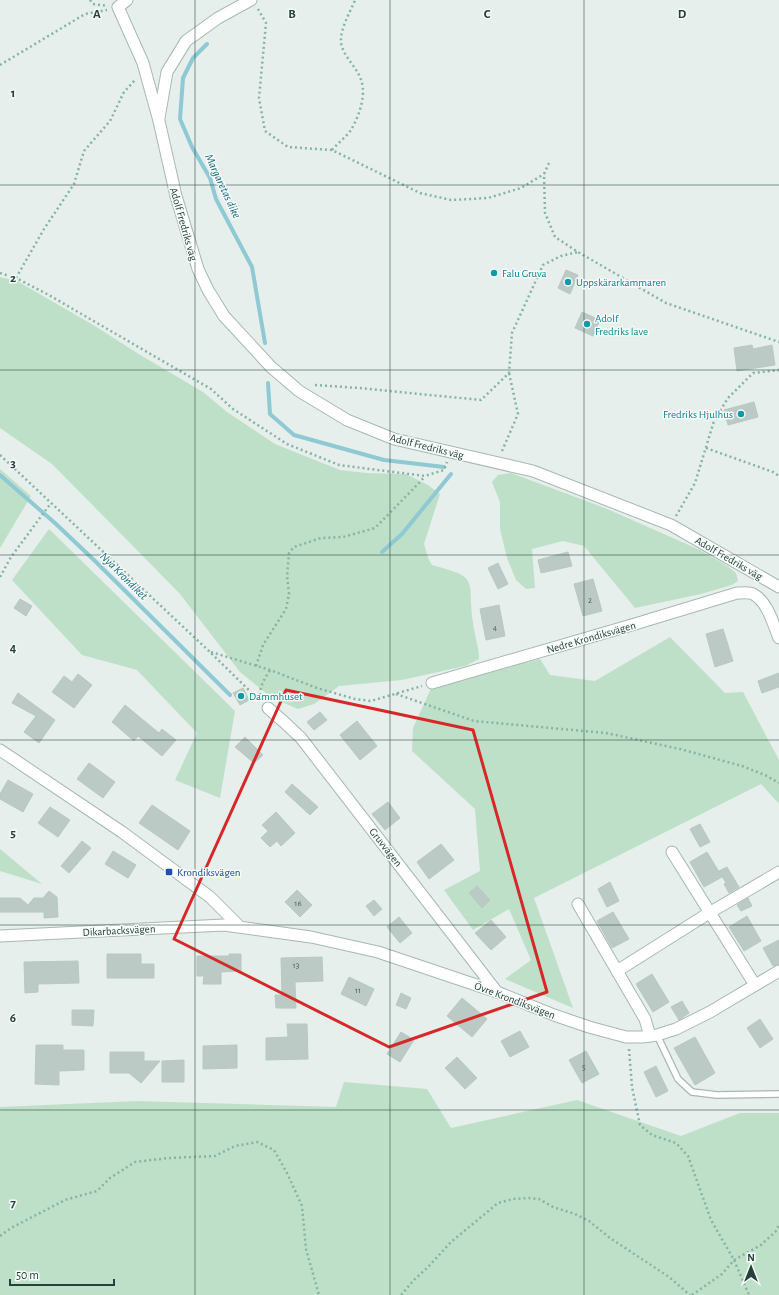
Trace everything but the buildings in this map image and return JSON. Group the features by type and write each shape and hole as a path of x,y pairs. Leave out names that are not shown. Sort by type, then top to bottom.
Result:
{"street":[{"path":"118,7 127,0"},
{"path":"159,121 167,72 186,41 218,18 253,3"},
{"name":"Adolf Fredriks väg","path":"118,7 145,70 159,121 176,196 198,269 208,290 224,316 272,367 299,391 347,420 394,439 533,471 671,525 779,587"},
{"name":"Nedre Krondiksvägen","path":"432,683 737,593 754,594 764,604 779,638"},
{"name":"Gruvvägen","path":"268,708 300,738 315,756 497,992"},
{"path":"0,750 122,832 210,897 239,926"},
{"path":"672,852 755,985"},
{"path":"617,971 709,913 779,872"},
{"path":"578,904 645,1019 653,1036"},
{"name":"Dikarbacksvägen","path":"0,936 199,925 239,926"},
{"name":"Övre Krondiksvägen","path":"239,926 311,937 378,952 497,992 554,1015 589,1027 629,1037 642,1038 653,1036 692,1022 779,971"}],"lane":[{"path":"653,1036 678,1079 692,1092 718,1095 779,1094"}],"path":[{"path":"90,0 92,4 118,7"},
{"path":"332,150 350,130 360,109 364,94 364,85 344,52 342,44 342,32 355,0"},
{"path":"253,3 266,23 259,98 265,131 288,147 332,150 420,193 450,200 488,198 521,188 544,174"},
{"path":"0,64 85,14 118,7"},
{"path":"16,278 44,229 74,184 84,151 110,121 124,92 145,70"},
{"path":"549,163 544,174 545,213 555,237 666,304 779,342"},
{"path":"497,462 518,414 509,373 512,333 543,266 561,256 578,252"},
{"path":"0,273 16,278 47,294 211,389 233,409 287,444 339,465 424,476 444,470 451,452"},
{"path":"671,525 695,484 714,421 728,398 753,373 779,370"},
{"path":"299,391 304,385 359,388 480,400 509,373"},
{"path":"706,448 773,472 779,476"},
{"path":"0,455 268,708"},
{"path":"256,666 263,645 286,609 289,594 287,576 289,553 294,547 321,538 343,538 375,528 420,482 424,476"},
{"path":"0,578 11,557 51,503"},
{"path":"210,652 270,670 317,688 355,699 371,700 432,683"},
{"path":"268,708 261,699 260,692 262,683 270,670"},
{"path":"396,694 474,721 606,733 680,749 742,766 765,775 779,783"},
{"path":"629,1037 629,1068 640,1125 652,1135 676,1144 688,1156 711,1220 734,1260 750,1295"},
{"path":"0,1236 10,1228 65,1200 97,1192 110,1178 135,1162 169,1158 215,1156 235,1146 257,1142 274,1150 287,1173 302,1206 306,1250 319,1295"},
{"path":"401,1295 450,1242 498,1203 513,1199 539,1199 553,1207 575,1214 589,1221 610,1238 669,1277 691,1295 722,1274 734,1260 761,1245 776,1231 779,1224"}],"highlighted area":[{"path":"286,690 473,730 547,992 389,1047 174,939"}],"green space":[{"path":"0,277 17,281 95,326 203,392 227,412 275,444 340,470 366,473 406,474 428,485 440,494 424,544 428,558 432,565 458,573 465,577 469,582 479,659 465,666 402,680 339,686 314,704 298,709 272,698 240,672 180,594 52,464 0,428"},
{"path":"0,469 31,496 0,548"},
{"path":"511,473 605,508 700,550 726,565 736,573 738,581 732,585 701,594 635,608 584,546 563,541 532,549 535,588 526,589 516,580 507,558 500,529 500,502 492,482 498,475"},
{"path":"49,529 235,711 220,798 175,780 197,733 137,670 82,655 12,580"},
{"path":"670,637 725,693 743,692 779,760 779,804 761,784 534,898 573,1008 505,979 531,960 509,909 473,930 444,890 480,871 475,809 412,751 413,728 433,684 540,659 550,675 595,681"},
{"path":"0,849 42,884 0,871"},
{"path":"344,1082 427,1089 451,1128 577,1100 681,1136 740,1113 779,1113 779,1295 0,1295 0,1107 137,1101 336,1107"}],"waterway":[{"name":"Margaretas dike","path":"207,44 193,58 183,78 180,119 192,147 210,178 216,199 252,267 265,343"},
{"path":"268,383 270,414 294,435 384,460 444,467"},
{"path":"382,552 402,534 451,474"},
{"name":"Nya Krondiket","path":"0,475 56,524 95,561 230,695"}],"place":[{"name":"Falu Gruva","path":"494,273"},
{"name":"Uppskärarkammaren","path":"568,282"},
{"name":"Adolf Fredriks lave","path":"587,324"},
{"name":"Fredriks Hjulhus","path":"741,414"},
{"name":"Dammhuset","path":"241,696"},
{"name":"Krondiksvägen","path":"169,872"}]}
